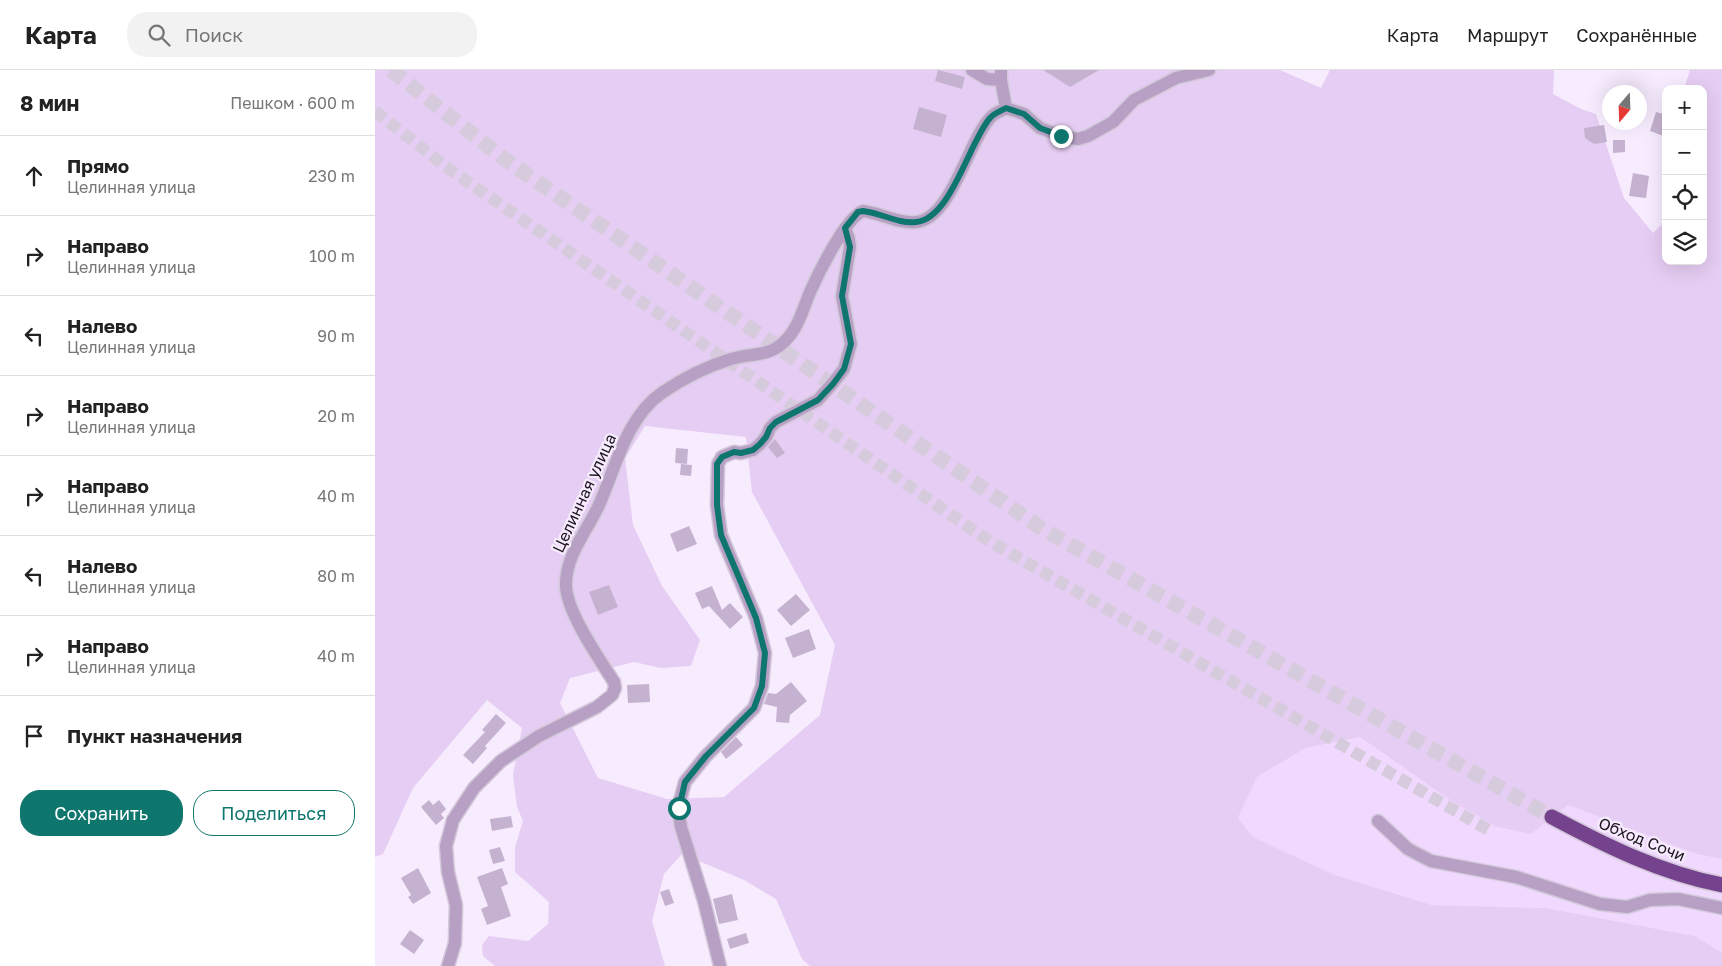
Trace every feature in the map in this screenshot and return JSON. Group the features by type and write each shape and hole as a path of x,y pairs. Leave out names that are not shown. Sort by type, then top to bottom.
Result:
{"highway":[{"name":"Обход Сочи","path":"1552,817 1629,855 1669,870 1722,884"}],"street":[{"path":"971,70 987,79 1001,75 1006,108 1024,114 1040,128 1061,136 1078,139 1088,136 1113,122 1134,100 1175,78 1209,70"},
{"name":"Целинная улица","path":"448,966 455,943 456,905 448,872 446,846 453,820 474,788 501,761 539,736 597,708 611,695 615,688 615,682 592,647 574,613 566,586 570,560 599,504 613,467 632,428 650,403 663,392 679,383 711,366 734,358 763,354 785,342 794,328 837,240 858,212 863,211 899,221 917,222 931,216 943,204 981,130 991,116 1006,108"},
{"path":"720,966 704,901 681,828 679,808 685,782 706,756 754,708 762,686 765,653 749,600 721,535 717,505 717,464 722,457 753,450 766,437 770,428 776,422 818,400 844,369 851,344 842,296 850,247 845,228"},
{"path":"1378,821 1408,849 1431,861 1516,877 1600,904 1627,907 1650,900 1678,899 1722,908"}],"shaded area":[{"path":"375,70 1280,70 1321,88 1330,70 1554,70 1553,94 1581,109 1596,114 1624,198 1653,233 1662,224 1662,265 1707,265 1707,85 1685,85 1690,70 1722,70 1722,859 1696,854 1568,805 1531,834 1495,826 1447,798 1360,737 1306,748 1257,777 1238,818 1253,837 1335,875 1432,905 1546,908 1695,936 1722,953 1722,966 810,966 802,959 776,899 744,880 682,854 664,874 652,921 665,966 495,966 483,956 482,945 489,936 528,941 548,924 549,902 515,872 515,847 523,821 517,807 513,775 522,728 487,700 413,788 383,854 375,857","holes":["645,426 746,437 752,492 835,645 820,715 724,797 667,799 598,778 560,703 570,678 634,662 661,668 691,666 700,640 662,586 633,525 625,458"]},
{"path":"1360,737 1447,798 1531,834 1568,805 1696,854 1722,859 1722,953 1695,936 1546,908 1432,905 1335,875 1253,837 1238,818 1257,777 1306,748"}],"building":[{"path":"938,70 965,77 962,89 935,81"},
{"path":"1043,70 1099,70 1070,87"},
{"path":"919,107 947,115 941,137 913,129"},
{"path":"1656,112 1662,114 1662,136 1650,131"},
{"path":"1602,125 1607,142 1594,144 1585,138 1584,128"},
{"path":"1613,140 1625,140 1625,152 1613,153"},
{"path":"1633,173 1649,176 1646,198 1629,196"},
{"path":"775,439 785,453 777,458 768,447"},
{"path":"676,448 688,449 687,464 675,463"},
{"path":"681,464 692,465 691,476 680,475"},
{"path":"689,526 697,544 677,552 670,534"},
{"path":"609,585 618,607 598,615 589,592"},
{"path":"712,586 722,610 730,603 743,617 730,629 709,606 702,609 695,593"},
{"path":"796,594 810,610 791,626 777,610"},
{"path":"809,629 816,649 793,658 785,638"},
{"path":"791,682 807,701 790,715 789,723 776,722 777,707 764,704 768,693 776,694"},
{"path":"649,684 650,702 628,703 627,685"},
{"path":"496,714 506,723 485,746 487,748 473,764 463,755 485,732 482,730"},
{"path":"736,737 743,745 726,759 721,752"},
{"path":"429,800 433,805 439,800 446,809 441,814 444,818 436,825 421,807"},
{"path":"511,816 513,827 492,831 490,819"},
{"path":"500,847 505,861 493,864 489,850"},
{"path":"418,868 431,893 413,904 408,897 411,895 401,878"},
{"path":"502,868 508,884 501,887 511,916 487,925 481,909 488,906 477,877"},
{"path":"669,889 674,903 665,906 660,892"},
{"path":"732,894 738,920 719,924 713,899"},
{"path":"410,930 424,940 414,954 400,944"},
{"path":"746,933 749,943 730,949 727,939"}],"tunnel":[{"path":"391,70 503,158 1041,528 1552,817"},
{"path":"375,111 449,169 986,539 1492,832"}],"route":[{"path":"679,808 685,782 706,756 754,708 762,686 765,653 756,618 721,535 717,505 717,464 722,457 734,452 741,453 753,450 766,437 770,428 776,422 818,400 844,369 851,344 842,296 850,247 845,228 858,212 863,211 899,221 917,222 931,216 943,204 981,130 991,116 1006,108 1024,114 1040,128 1061,136"}]}
